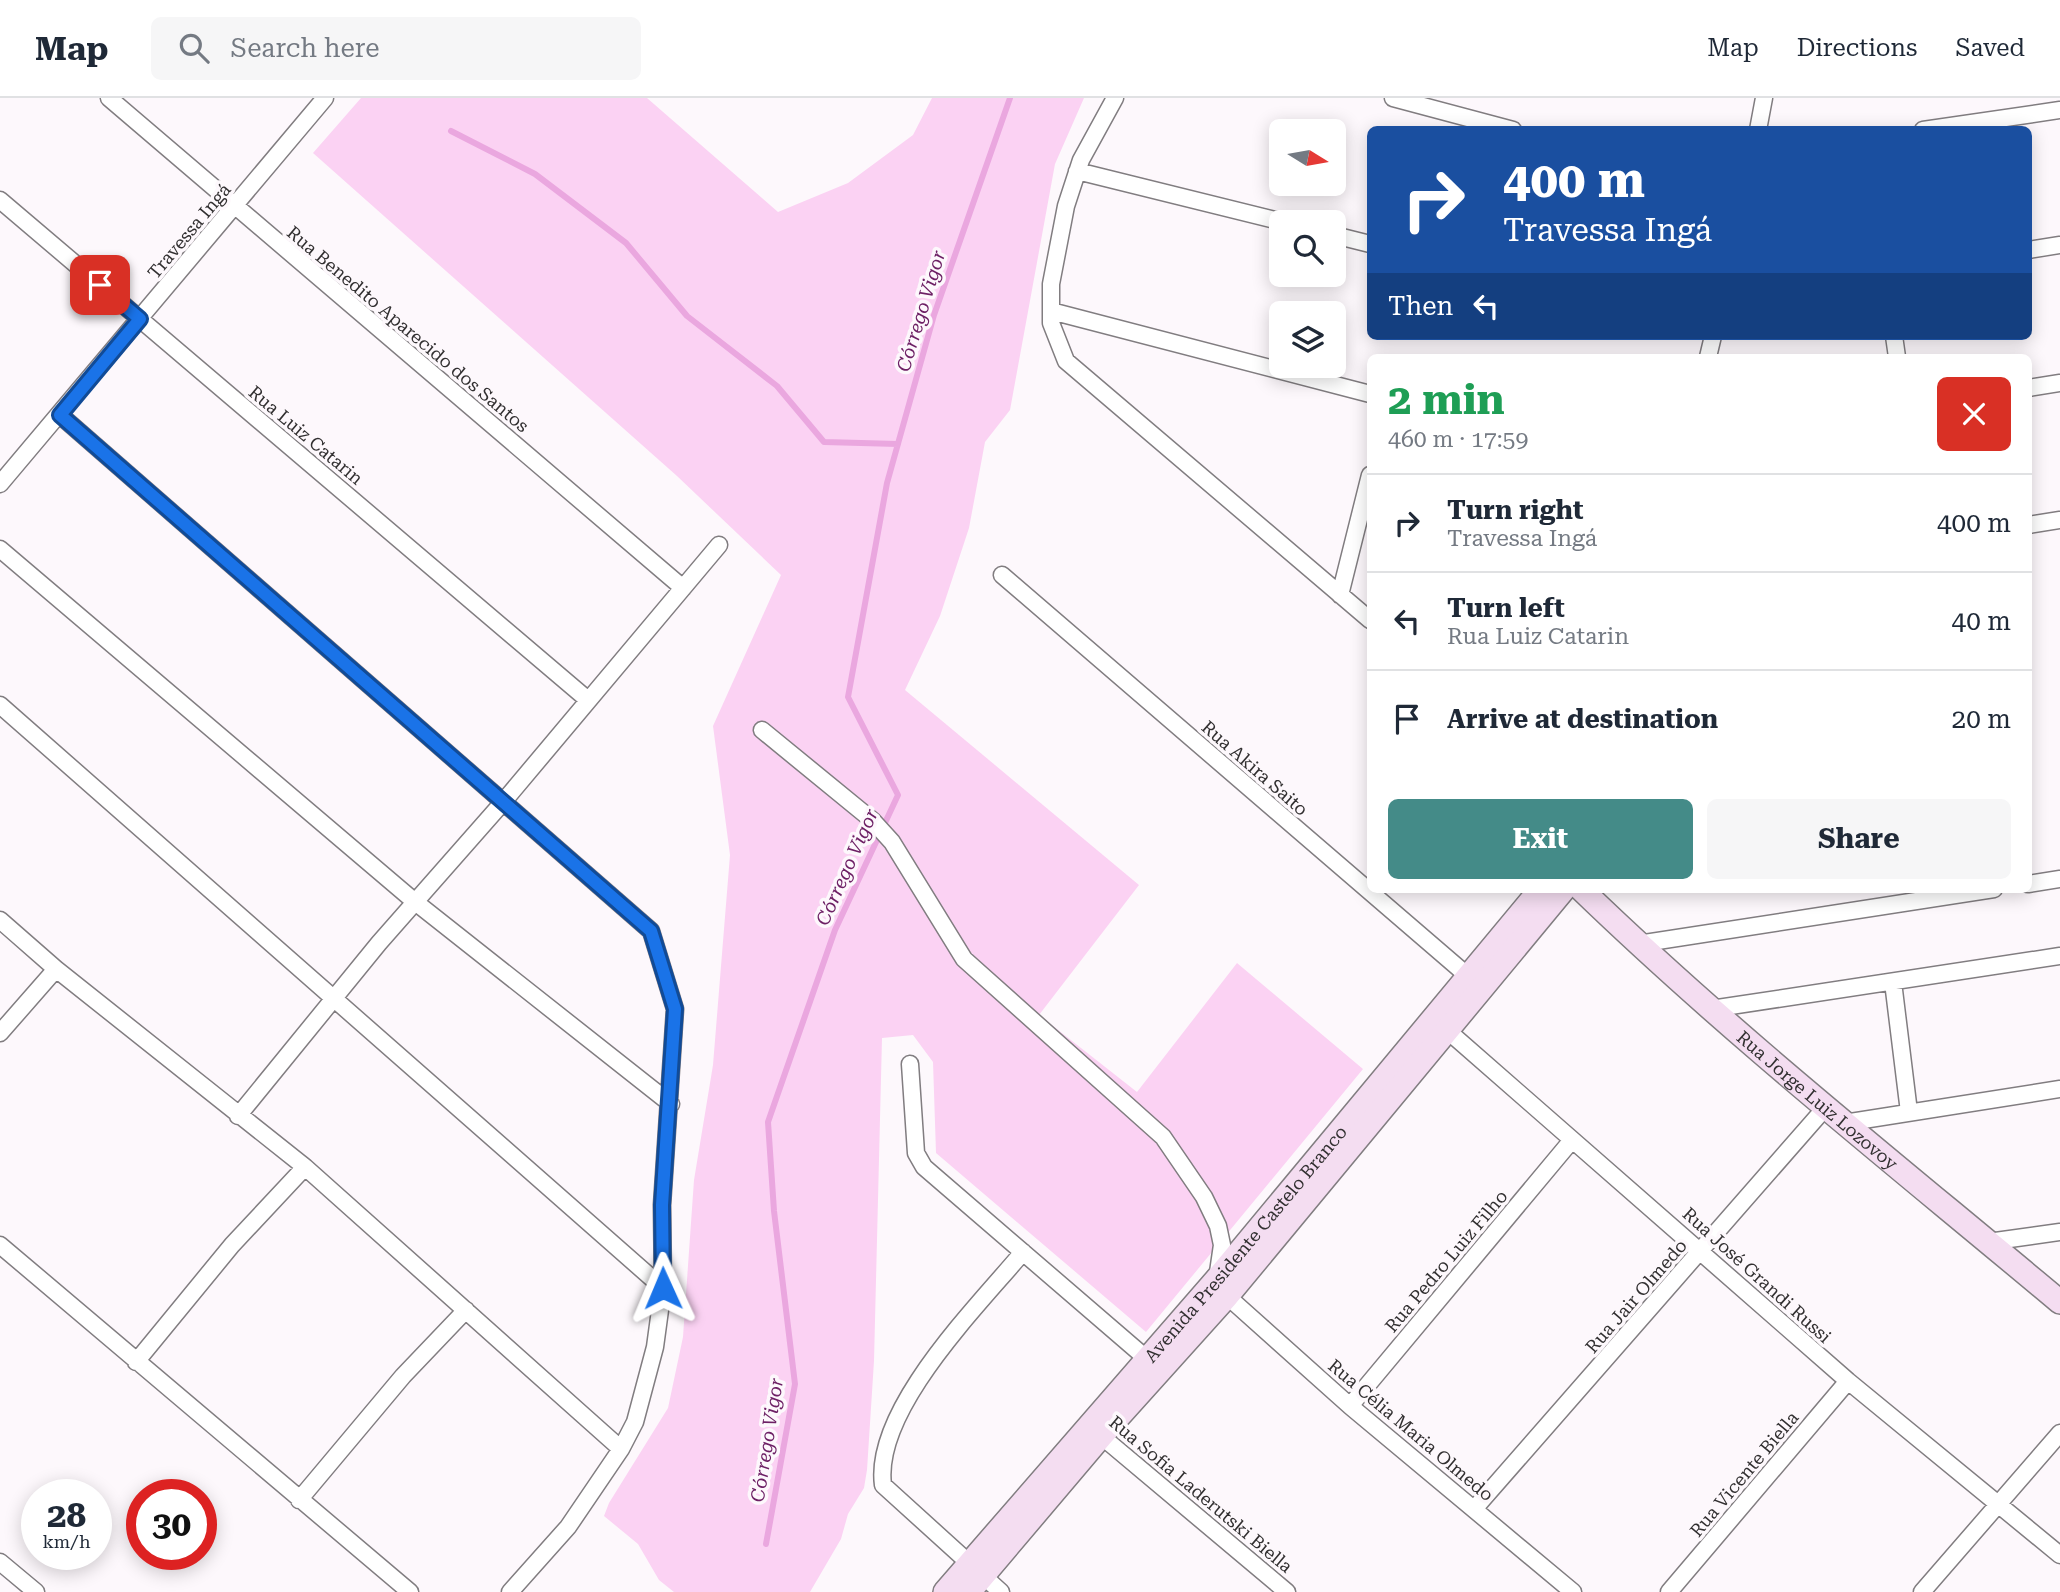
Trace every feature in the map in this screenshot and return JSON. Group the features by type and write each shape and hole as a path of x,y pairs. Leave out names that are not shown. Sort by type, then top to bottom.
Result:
{"street":[{"name":"Rua Benedito Aparecido dos Santos","path":"109,98 683,588"},
{"name":"Travessa Ingá","path":"0,484 323,98"},
{"path":"1115,98 1077,171 1066,206 1051,284 1051,323 1066,361 1367,618"},
{"path":"1393,98 1498,126"},
{"path":"1759,126 1764,98"},
{"path":"1950,126 2060,110"},
{"path":"1077,171 1269,219"},
{"name":"Rua Luiz Catarin","path":"0,200 589,700"},
{"path":"1346,238 1367,243"},
{"path":"2032,249 2060,245"},
{"path":"1051,311 1367,393"},
{"path":"2032,387 2060,383"},
{"path":"60,415 651,931 675,1009 671,1104 662,1205 663,1288 655,1347 635,1422 621,1449 568,1527 510,1592"},
{"path":"1340,595 1367,487"},
{"path":"2032,524 2060,520"},
{"path":"238,1116 414,901 504,801 719,545"},
{"path":"0,549 414,901 671,1104"},
{"name":"Rua Akira Saito","path":"1002,575 1367,890"},
{"path":"0,705 663,1288"},
{"path":"762,730 872,820 892,842 964,959 1163,1137 1205,1197 1218,1226 1222,1245 1222,1287"},
{"path":"2032,883 2060,879"},
{"name":"Rua Akira Saito","path":"1371,893 1475,983"},
{"name":"Avenida Presidente Castelo Branco","path":"1475,983 1538,893"},
{"name":"Avenida Presidente Castelo Branco","path":"945,1592 974,1577 1095,1431 1222,1287 1475,983 1560,893"},
{"name":"Rua Jorge Luiz Lozovoy","path":"1585,893 1638,944 1825,1108 2060,1303"},
{"path":"1638,944 1968,893"},
{"path":"0,920 56,969 305,1167 621,1449"},
{"path":"1711,1009 2060,956"},
{"path":"0,1033 56,969"},
{"path":"1893,982 1909,1112"},
{"name":"Rua José Grandi Russi","path":"1440,1024 1848,1381 2060,1555"},
{"path":"911,1064 916,1153 924,1167 1147,1359"},
{"path":"1844,1123 2060,1089"},
{"name":"Rua Jair Olmedo","path":"1475,1508 1825,1108"},
{"name":"Rua Pedro Luiz Filho","path":"1350,1406 1572,1140"},
{"path":"136,1362 232,1245 305,1167"},
{"path":"1988,1242 2060,1232"},
{"path":"0,1245 410,1592"},
{"path":"1001,1592 974,1577 883,1485 884,1451 911,1391 1023,1252"},
{"name":"Avenida Presidente Castelo Branco","path":"1095,1431 1147,1359 1222,1287"},
{"name":"Rua Célia Maria Olmedo","path":"1222,1287 1350,1406 1573,1592"},
{"path":"299,1500 403,1376 466,1310"},
{"name":"Rua Vicente Biella","path":"1669,1592 1848,1381"},
{"name":"Rua Sofia Laderutski Biella","path":"1095,1431 1287,1592"},
{"path":"1922,1592 2060,1433"},
{"path":"0,1562 36,1592"}],"shaded area":[{"path":"361,98 647,98 778,212 848,183 913,135 932,98 1084,98 1055,164 1010,410 985,442 969,528 940,616 905,690 1139,885 1039,1015 1137,1092 1237,963 1363,1069 1146,1332 936,1153 933,1062 913,1035 882,1038 874,1361 867,1470 864,1488 848,1514 841,1539 810,1592 674,1592 659,1580 638,1544 604,1516 609,1503 668,1408 683,1337 694,1180 713,1065 730,855 713,726 781,575 677,476 313,153"}],"waterway":[{"name":"Córrego Vigor","path":"766,1544 795,1384 774,1211 768,1122 835,930 898,795 848,697 887,483 934,315 1010,98"},
{"path":"451,131 535,174 626,243 687,316 777,386 824,442 898,444"}],"route":[{"path":"100,285 140,319 60,415 651,931 675,1009 671,1104 662,1205 663,1288"}]}
